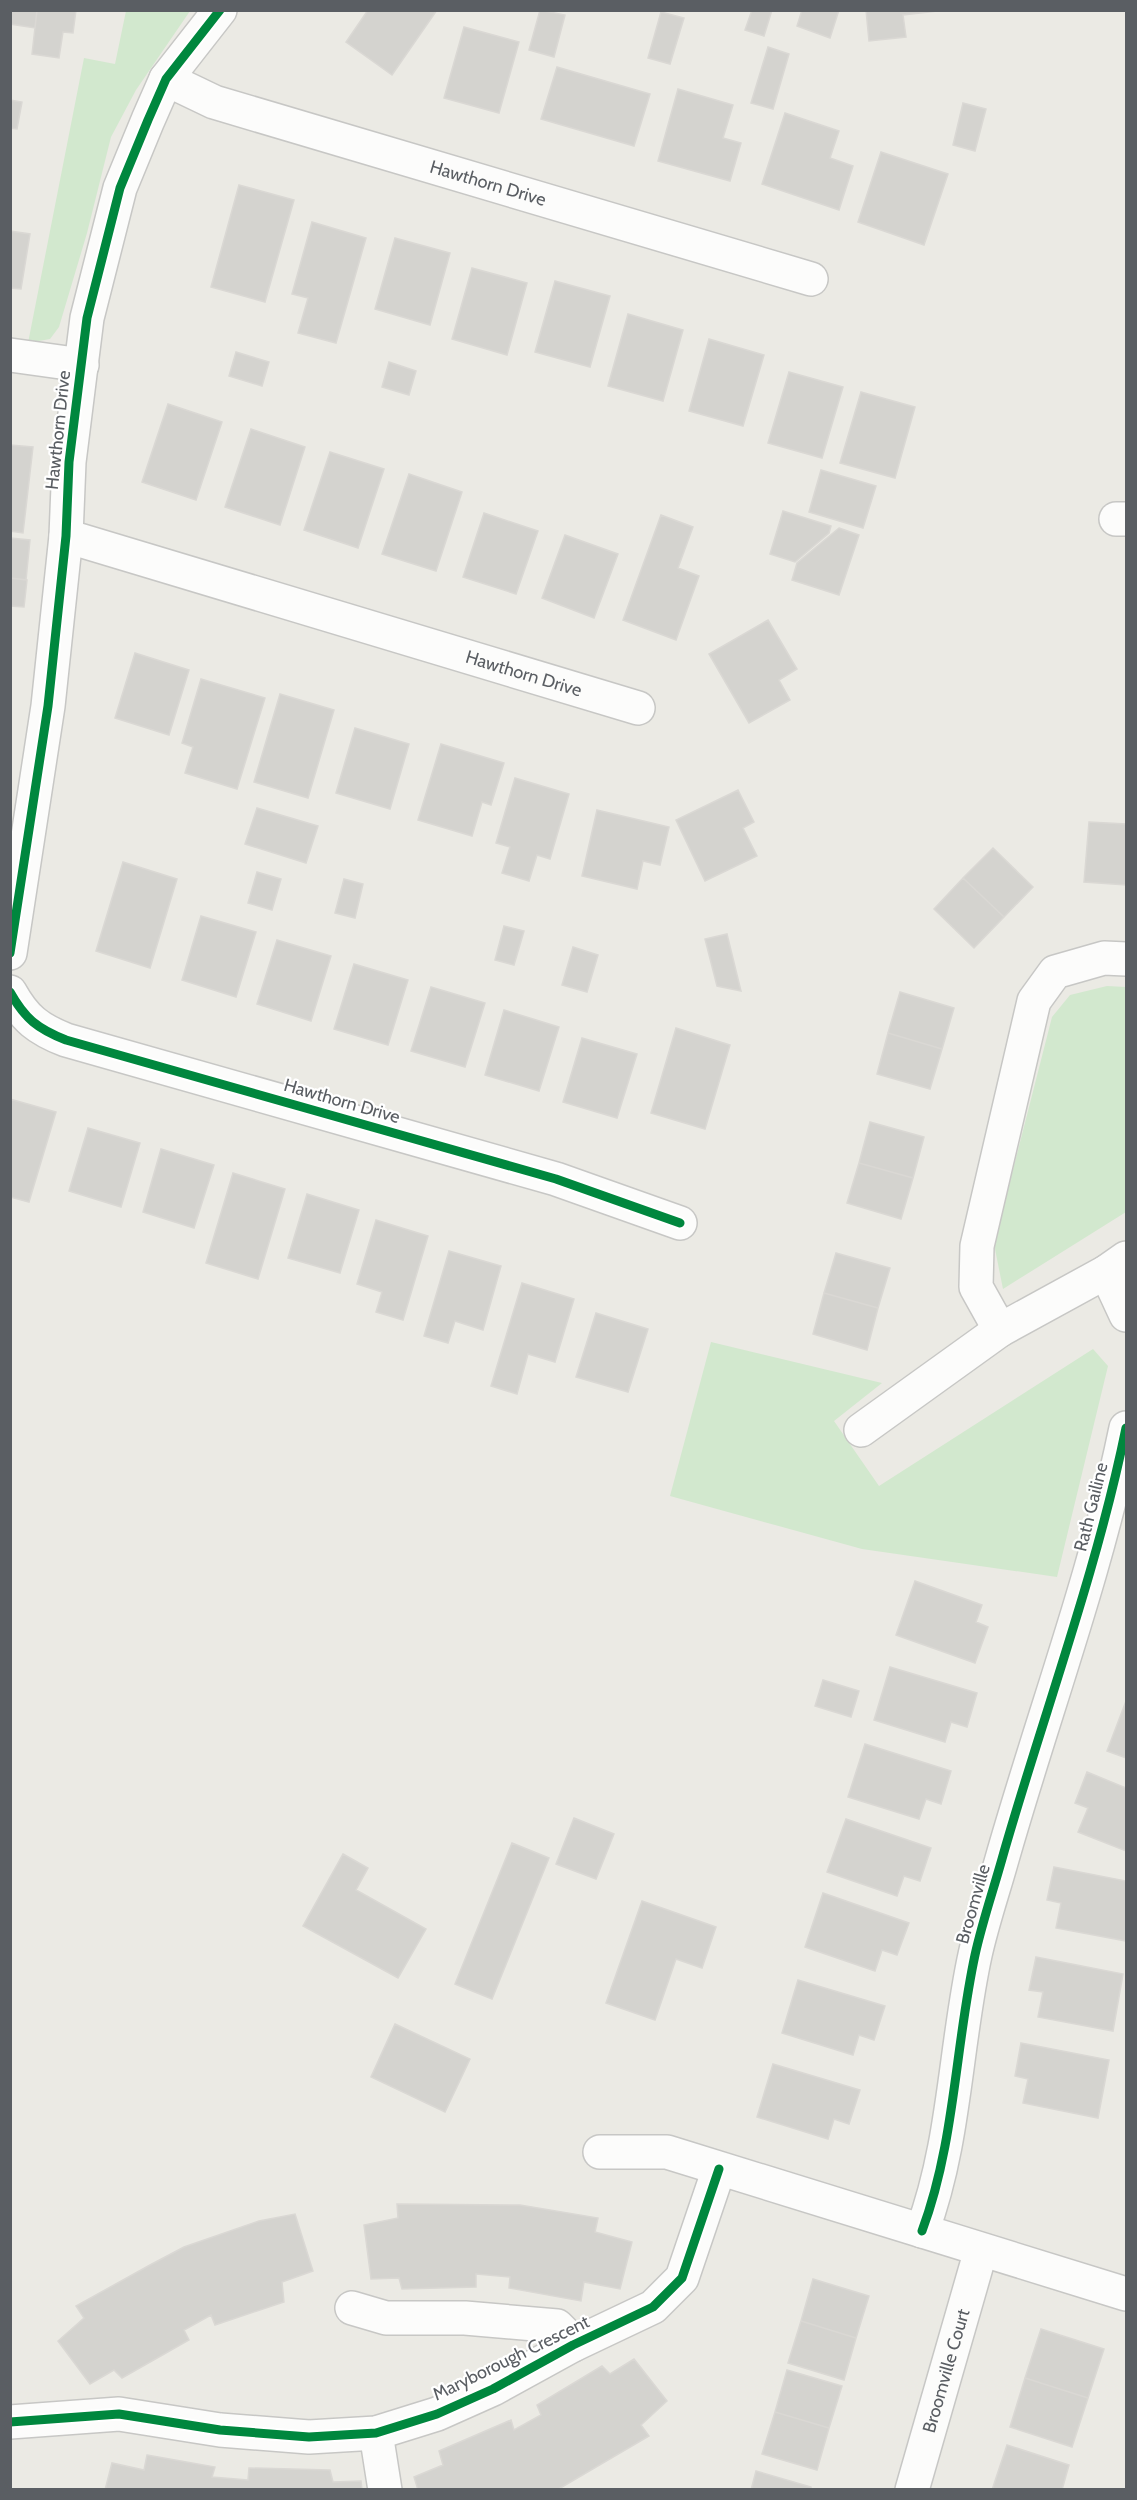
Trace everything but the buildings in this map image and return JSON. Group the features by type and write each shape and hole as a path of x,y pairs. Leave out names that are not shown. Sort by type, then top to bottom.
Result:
{"street":[{"name":"Hawthorn Drive","path":"10,953 15,881 48,706 66,536 69,462 87,318 120,188 166,79 220,10"},
{"name":"Hawthorn Drive","path":"166,79 214,102 811,279"},
{"name":"Hawthorn Drive","path":"10,355 82,365"},
{"name":"Hawthorn Drive","path":"66,536 638,708"},
{"path":"1000,1329 976,1287 977,1246 1034,1001 1055,972 1104,958 1126,959"},
{"name":"Hawthorn Drive","path":"10,992 30,1020 42,1030 66,1040 556,1179 680,1223"},
{"path":"861,1430 1000,1329 1116,1265 1126,1315"},
{"name":"Rath Gailine","path":"1085,1593 1114,1488 1126,1428"},
{"name":"Broomville","path":"922,2231 944,2154 975,1956 1023,1786 1085,1593"},
{"path":"600,2152 667,2152 1126,2294"},
{"name":"Maryborough Crescent","path":"10,2422 119,2414 220,2430 309,2436 376,2433 437,2414 492,2390 573,2345 653,2307 682,2278 719,2169"},
{"name":"Broomville Court","path":"912,2490 981,2250"},
{"name":"Maryborough Crescent","path":"352,2308 386,2318 465,2319 557,2326 573,2345"},
{"path":"376,2433 385,2490"}],"green space":[{"path":"126,11 190,11 136,90 111,137 87,233 59,327 50,339 28,343 84,58 115,64"},
{"path":"1107,986 1126,987 1126,1212 1003,1289 994,1244 1052,1017 1070,995"},
{"path":"711,1342 882,1383 834,1421 879,1486 1093,1349 1108,1366 1057,1577 862,1549 670,1496"}],"cycle path":[{"path":"10,953 48,706 66,536 69,462 87,318 120,188 148,120 166,79 220,10"},
{"path":"10,992 33,1022 66,1040 556,1179 680,1223"},
{"path":"922,2231 933,2198 948,2129 968,1990 984,1919 1100,1537 1126,1428"},
{"path":"10,2422 119,2414 220,2430 309,2437 376,2433 437,2414 493,2389 573,2345 653,2307 682,2278 719,2169"}]}
